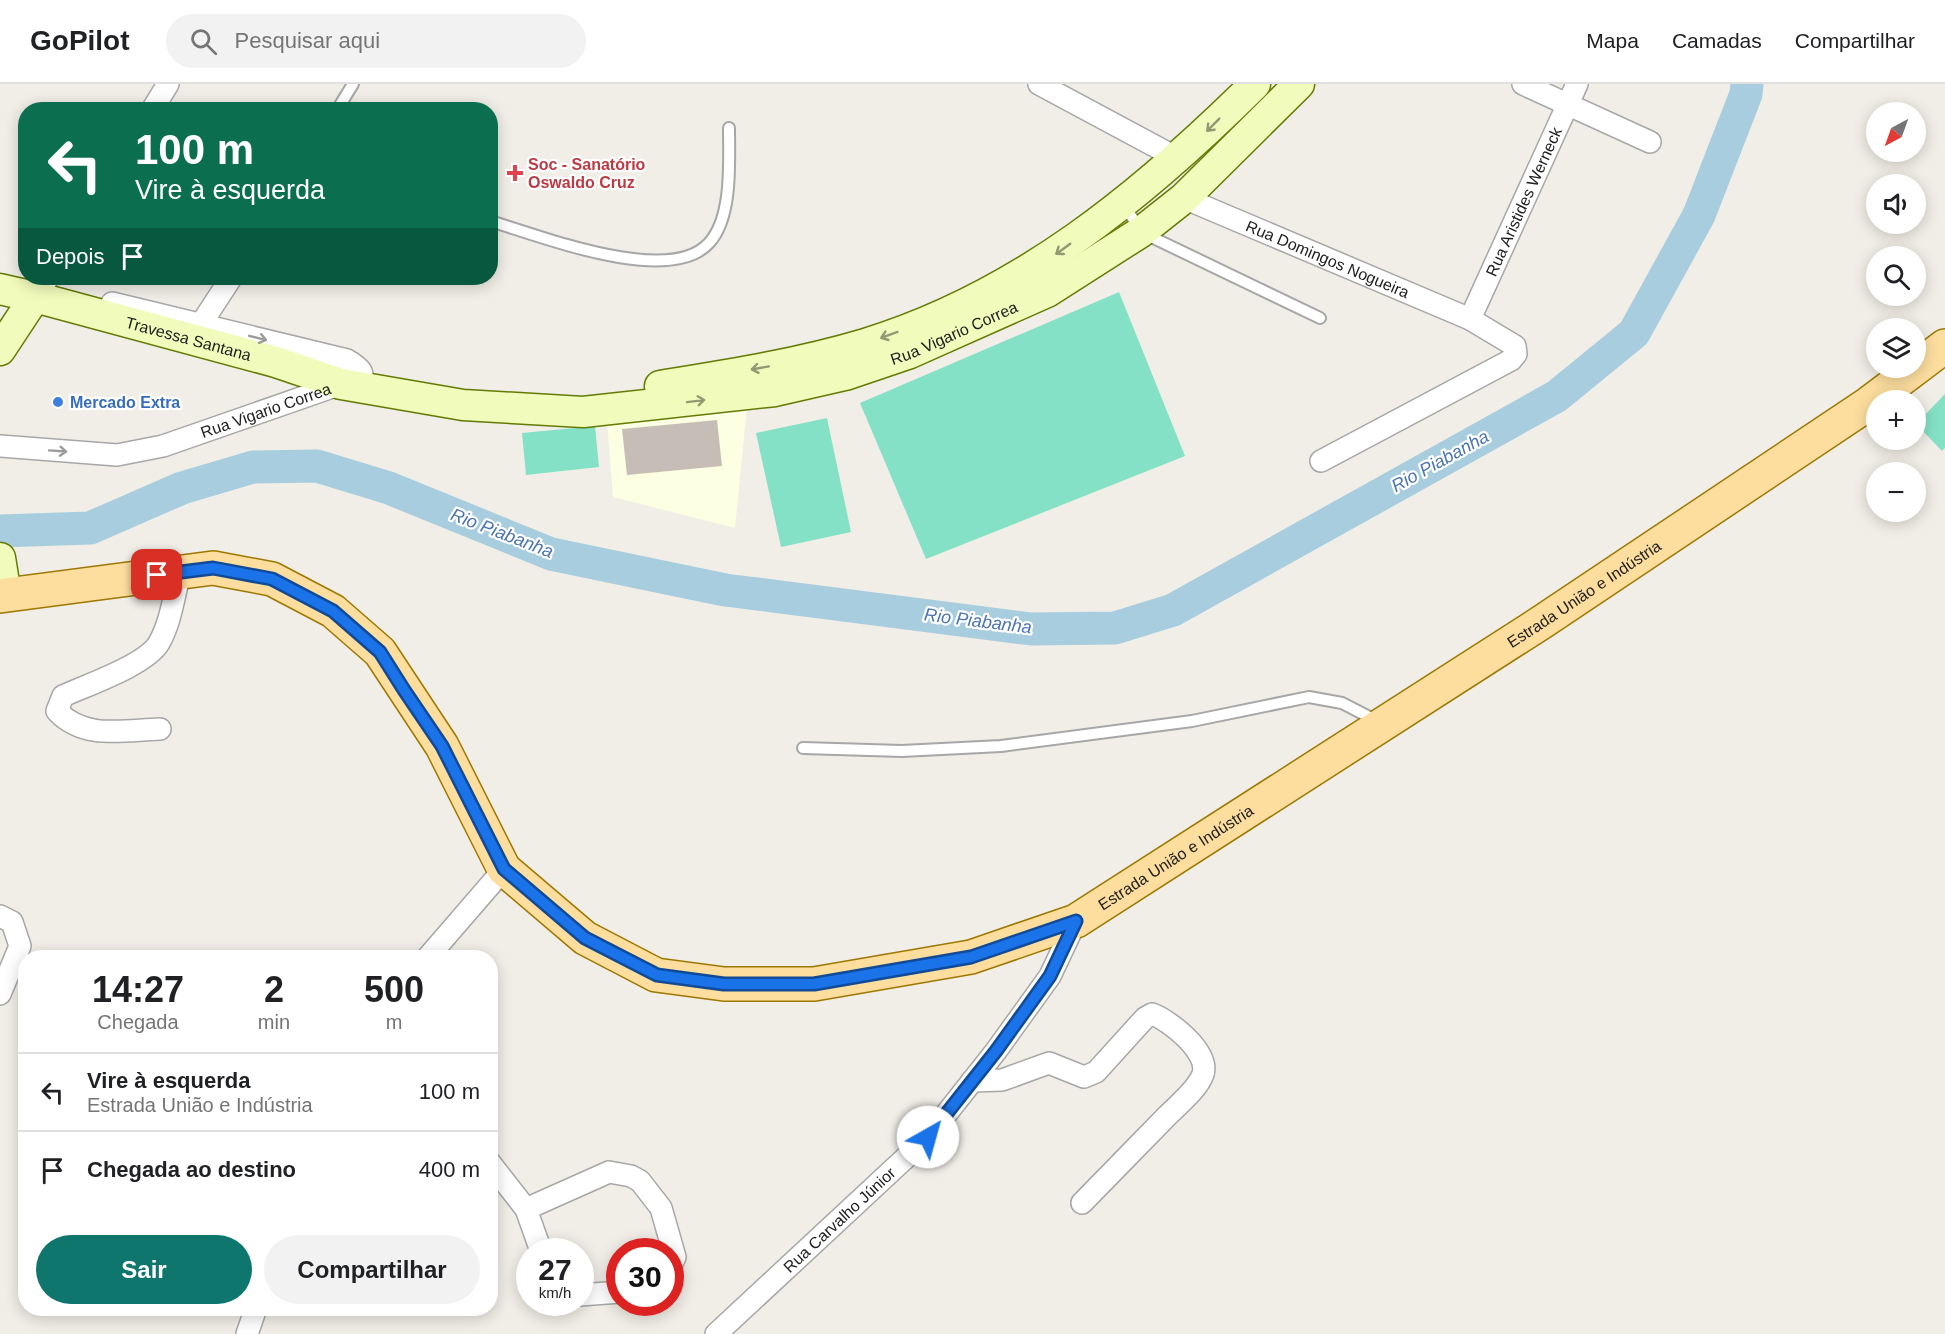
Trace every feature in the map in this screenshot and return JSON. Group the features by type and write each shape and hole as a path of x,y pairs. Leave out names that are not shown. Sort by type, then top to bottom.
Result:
{"main road":[{"name":"Estrada União e Indústria","path":"3,595 213,568 272,579 333,611 380,652 442,746 504,869 585,938 657,975 724,984 814,984 971,957 1076,921 1542,622 1868,404 1945,346"}],"street":[{"path":"157,102 168,84"},
{"path":"1039,84 1177,158"},
{"name":"Rua Vigario Correa","path":"0,446 117,455 163,446 275,406 351,386 463,405 533,411 629,409 775,391 983,296 1052,257 1124,203 1177,158 1255,84"},
{"name":"Rua Vigario Correa","path":"817,370 910,353 1047,292 1141,232 1184,198 1299,84"},
{"path":"1523,84 1650,142"},
{"name":"Rua Aristides Werneck","path":"1470,319 1577,84"},
{"name":"Rua Domingos Nogueira","path":"1184,198 1470,319 1515,346 1516,354 1511,360 1322,461"},
{"path":"201,324 226,285"},
{"path":"0,350 42,287 347,360 360,368 364,376 351,386"},
{"name":"Travessa Santana","path":"0,289 42,287 351,386"},
{"path":"275,406 284,398 289,383 286,374 276,362"},
{"path":"0,558 3,595"},
{"path":"160,729 90,731 68,722 57,711 63,696 137,661 158,646 164,634 180,572"},
{"path":"434,950 504,869"},
{"path":"0,916 12,922 20,946 18,950"},
{"name":"Rua Carvalho Júnior","path":"716,1334 928,1137 972,1082 1050,976 1076,921"},
{"path":"0,994 18,951"},
{"path":"972,1082 1002,1080 1049,1063 1084,1077 1095,1072 1145,1018 1152,1014 1165,1018 1197,1049 1203,1064 1203,1074 1082,1203"},
{"path":"526,1209 609,1172 631,1176 640,1181 661,1208 670,1238"},
{"path":"498,1173 526,1209 536,1238"},
{"path":"247,1334 253,1316"}],"lane":[{"path":"342,102 353,84"},
{"path":"498,223 630,260 675,262 694,256 711,242 722,216 730,183 729,128"},
{"path":"1124,203 1141,232 1320,318"},
{"path":"802,748 902,751 1000,746 1192,721 1309,697 1342,703 1383,724"}],"shaded area":[{"path":"747,406 735,528 613,497 607,422"}],"green space":[{"path":"1119,292 1185,456 926,559 860,403"},
{"path":"1945,394 1945,448 1942,451 1926,434 1926,414"},
{"path":"827,418 851,532 781,547 756,433"},
{"path":"595,426 599,467 526,475 522,433"}],"building":[{"path":"717,420 722,466 627,475 622,429"}],"waterway":[{"name":"Rio Piabanha","path":"0,531 90,528 182,488 253,467 317,466 389,488 551,554 725,590 1031,629 1115,628 1173,610 1557,396 1634,333 1699,215 1746,94 1747,84"}],"place":[{"name":"Soc - Sanatório Oswaldo Cruz","path":"515,173"},
{"name":"Mercado Extra","path":"58,402"}],"route":[{"path":"157,575 213,568 272,579 333,611 380,652 442,746 504,869 585,938 657,975 724,984 814,984 971,957 1076,921 1050,976 996,1051 928,1137"}]}
